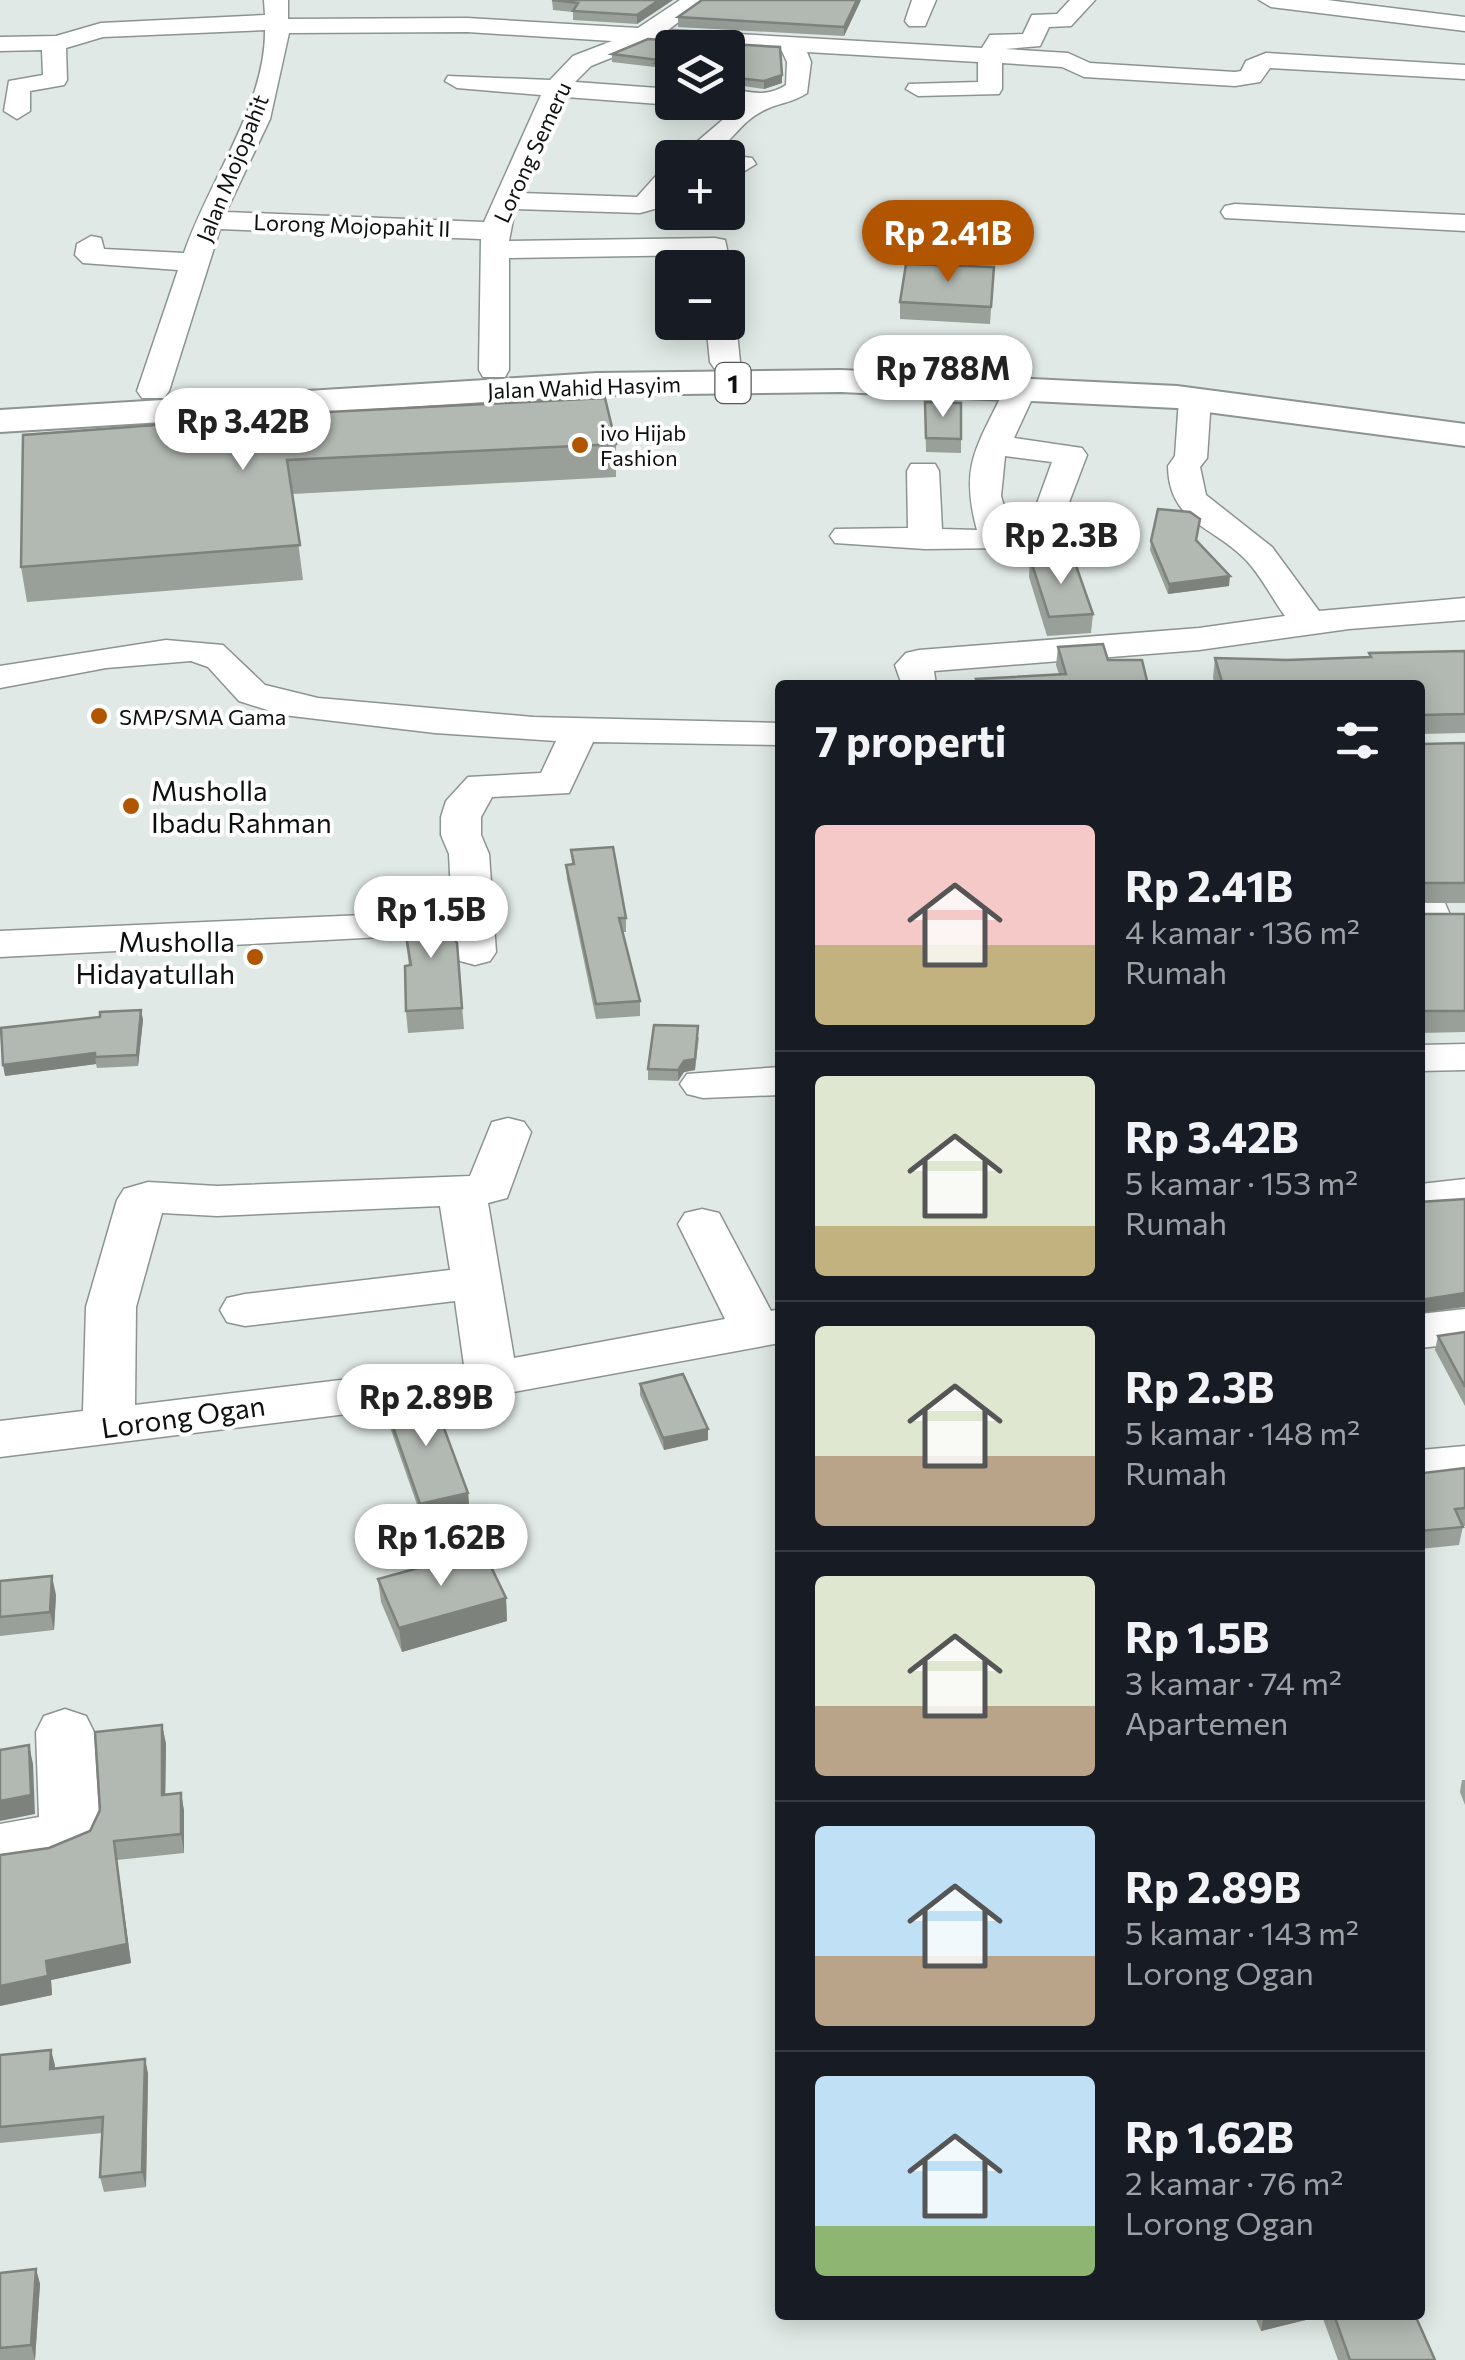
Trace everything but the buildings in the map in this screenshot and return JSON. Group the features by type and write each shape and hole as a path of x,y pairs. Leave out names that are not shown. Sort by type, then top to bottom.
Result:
{"highway":[{"name":"Jalan Wahid Hasyim","path":"0,400 494,370 725,362 1195,399 1465,435"},
{"name":"Jalan Wahid Hasyim","path":"0,420 959,365 1182,378 1465,403"}],"street":[{"path":"137,0 138,27"},
{"path":"639,38 696,0"},
{"path":"918,88 990,89 990,56 998,40 1032,41 1040,20 1064,20 1083,0"},
{"path":"1271,0 1465,24"},
{"path":"526,29 551,5"},
{"path":"148,51 276,23"},
{"name":"Jalan Mojopahit","path":"153,391 209,220 256,119 276,23"},
{"path":"0,44 54,43 96,30 138,27 392,23 1072,60 1077,69 1084,70 1235,79 1251,77 1259,63 1274,60 1465,72"},
{"name":"Lorong Semeru","path":"494,370 495,240 504,201 557,88 582,61 639,38"},
{"path":"13,119 18,86 55,80 54,43"},
{"path":"745,98 759,102 785,97 798,88 799,62 792,46"},
{"path":"456,81 655,95"},
{"path":"713,140 759,102"},
{"path":"504,201 644,204 655,192"},
{"path":"1235,212 1465,223"},
{"name":"Lorong Mojopahit II","path":"209,220 495,240 715,246 715,250"},
{"path":"91,244 89,254 93,256 196,262"},
{"path":"723,340 725,362"},
{"path":"847,536 997,540 983,478 994,444 1021,388"},
{"path":"1195,399 1191,458 1184,466 1184,488 1203,516 1239,536 1262,556 1291,604 1310,623"},
{"path":"994,444 1071,454 1053,506"},
{"path":"923,471 926,539"},
{"path":"934,680 1028,660 1310,623 1465,609"},
{"path":"0,678 104,659 203,652 221,658 238,685 278,701 391,717 775,734"},
{"path":"1028,660 1155,669 1309,660"},
{"path":"476,952 469,854 461,828 466,801 478,786 487,784 555,786 580,728"},
{"path":"0,944 387,927"},
{"path":"1425,1058 1465,1057"},
{"path":"703,1084 775,1081"},
{"path":"109,1426 110,1307 127,1238 143,1199 217,1200 432,1190 455,1193 490,1188 508,1132"},
{"path":"455,1193 464,1202 492,1380"},
{"path":"1425,1198 1465,1194"},
{"path":"702,1224 768,1328"},
{"path":"245,1310 475,1282"},
{"path":"1425,1330 1465,1326"},
{"name":"Lorong Ogan","path":"0,1439 492,1380 768,1328"},
{"path":"1425,1468 1465,1464"},
{"path":"0,1848 53,1840 70,1830 65,1732"}],"place":[{"name":"ivo Hijab Fashion","path":"580,445"},
{"name":"SMP/SMA Gama","path":"99,716"},
{"name":"Musholla Ibadu Rahman","path":"131,806"},
{"name":"Musholla Hidayatullah","path":"255,957"}]}
